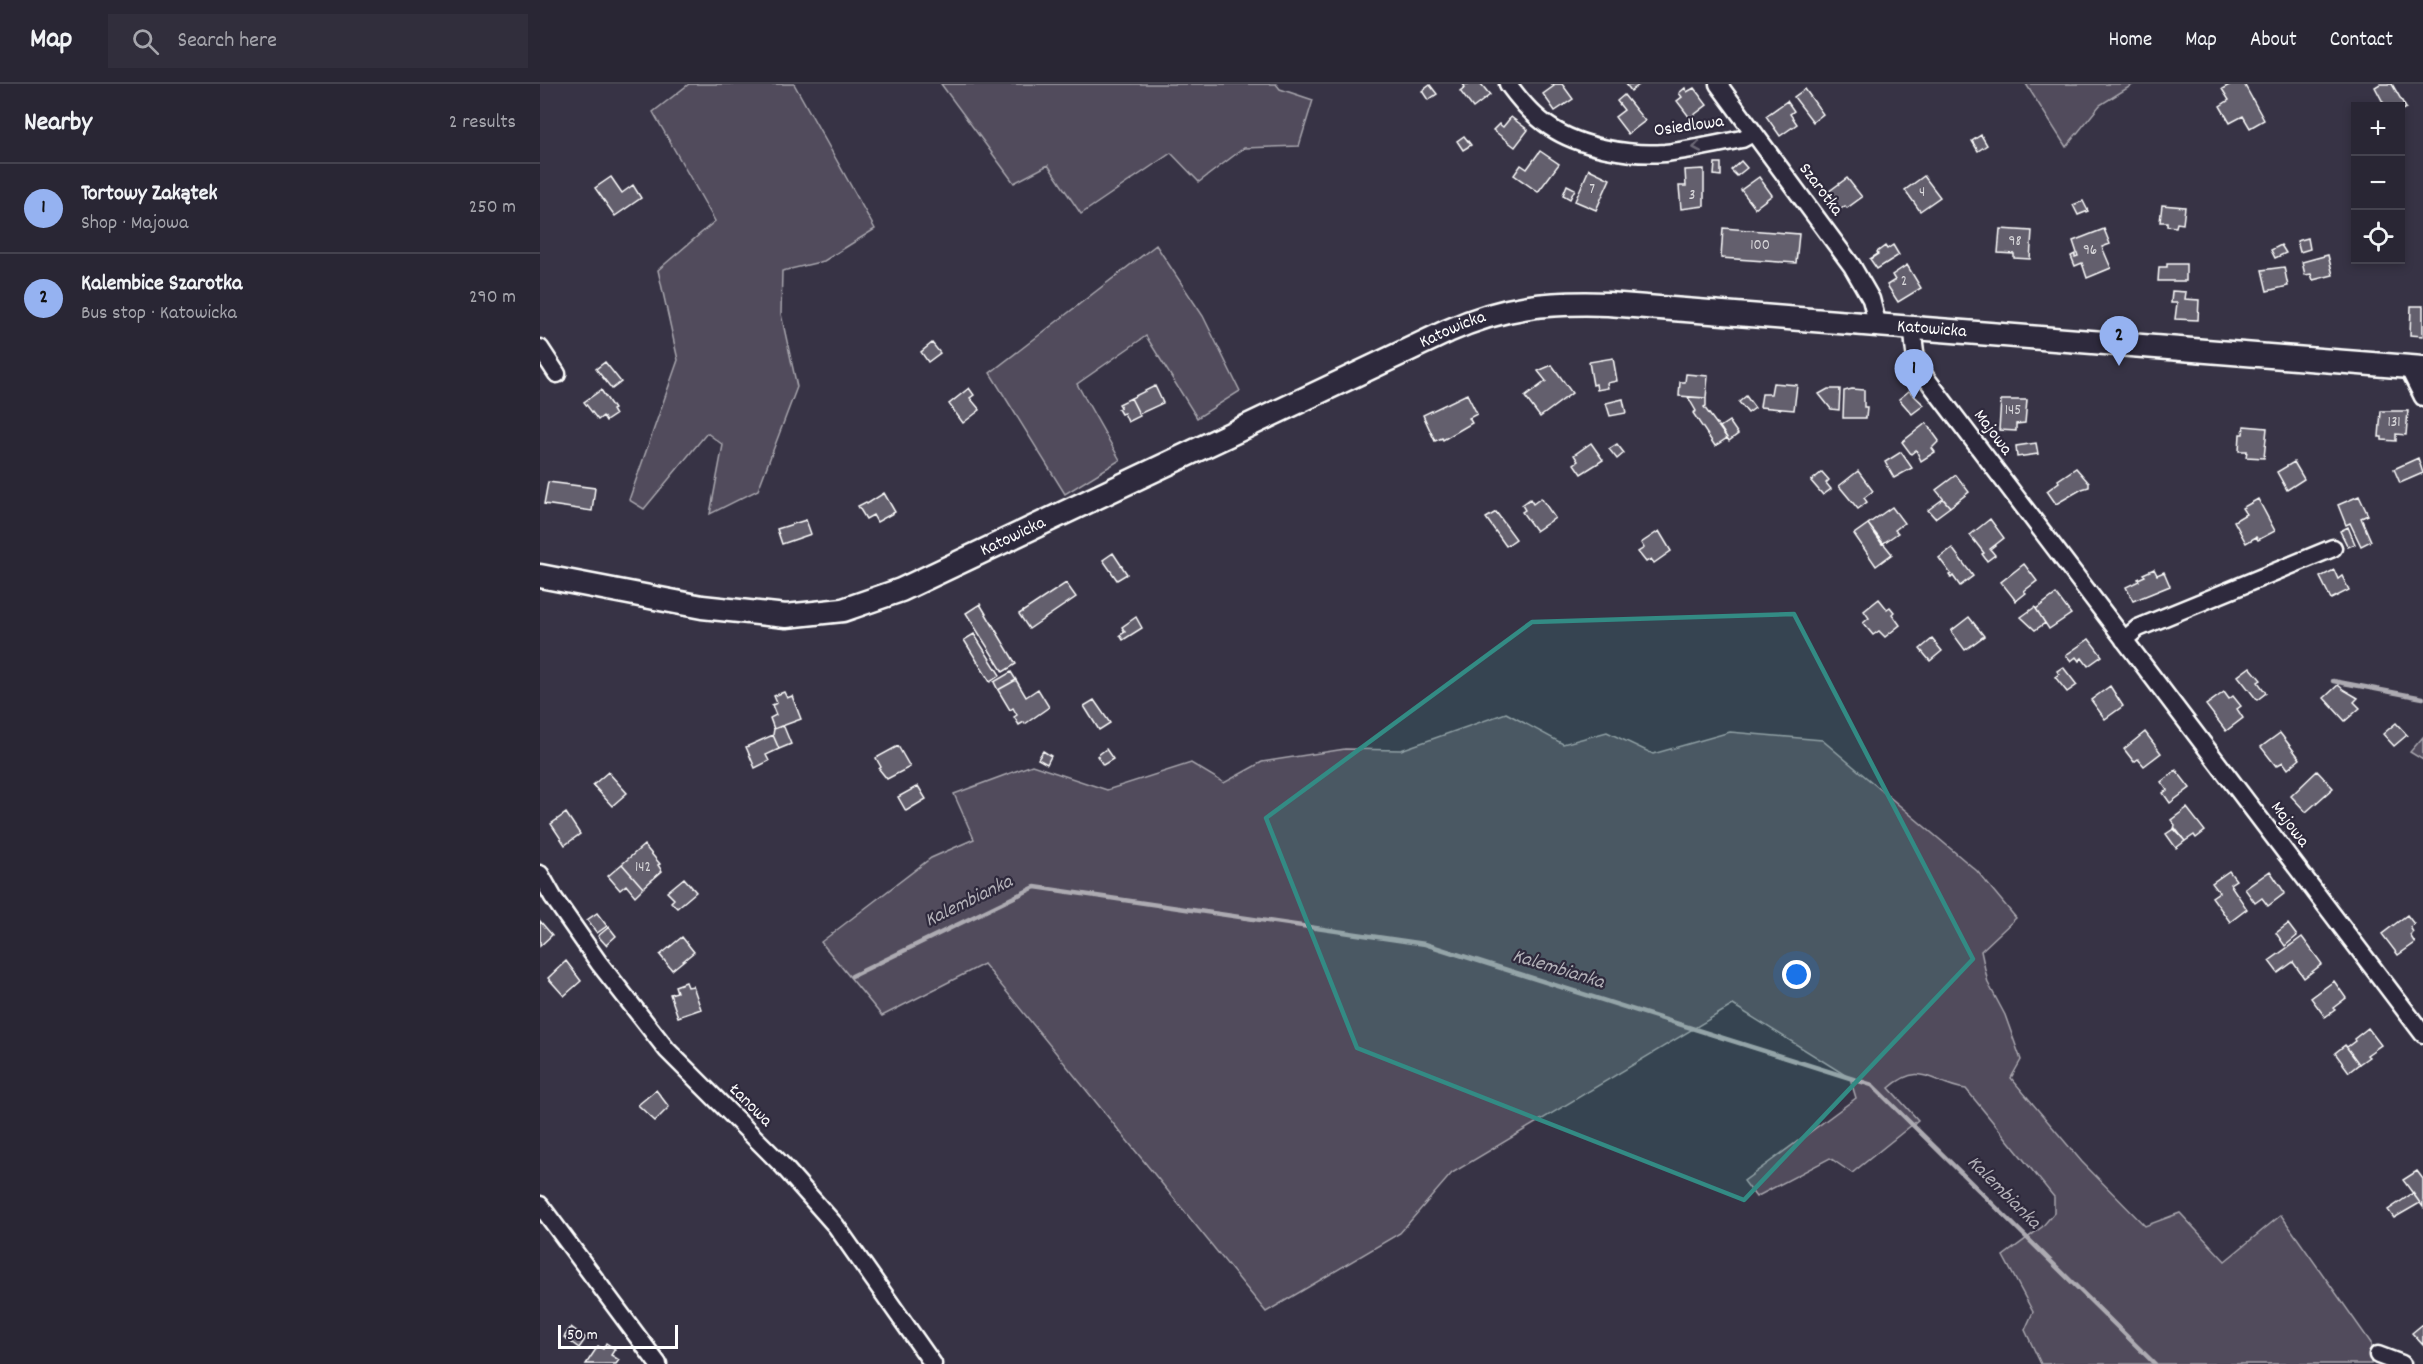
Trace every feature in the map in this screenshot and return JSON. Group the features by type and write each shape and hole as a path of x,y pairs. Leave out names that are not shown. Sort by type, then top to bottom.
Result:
{"main road":[{"name":"Katowicka","path":"540,576 734,612 803,616 843,610 901,590 1448,331 1501,311 1555,303 1608,304 2416,368"}],"street":[{"name":"Osiedlowa","path":"1508,84 1550,127 1588,144 1616,151 1663,153 1742,139 1753,133"},
{"name":"Szarotka","path":"1718,84 1852,266 1871,299 1878,326"},
{"name":"Majowa","path":"1913,328 1914,352 1920,370 2423,1034"},
{"path":"540,348 557,374"},
{"path":"2416,368 2423,397"},
{"path":"2124,640 2138,628 2333,548"},
{"name":"Łanowa","path":"540,874 553,897 599,963 667,1050 783,1166 836,1226 933,1364"},
{"path":"540,1205 658,1364"},
{"path":"2378,1355 2402,1364"}],"highlighted area":[{"path":"1794,614 1973,959 1744,1200 1357,1048 1266,818 1532,622"}],"shaded area":[{"path":"689,84 794,84 875,229 824,261 782,271 781,314 797,387 758,490 710,514 723,445 707,433 644,509 629,500 678,360 658,270 715,221 653,112"},
{"path":"941,84 1276,84 1280,89 1313,100 1299,146 1244,148 1199,182 1171,153 1081,214 1048,165 1014,183"},
{"path":"2026,84 2134,84 2100,105 2066,147"},
{"path":"1156,245 1203,316 1240,391 1197,418 1146,336 1077,384 1120,460 1065,494 990,373"},
{"path":"1506,713 1563,744 1607,732 1653,754 1730,732 1822,740 1977,871 2016,918 1981,951 1988,983 2005,1015 2021,1060 2011,1078 2082,1162 2145,1226 2180,1213 2225,1261 2281,1215 2371,1343 2371,1364 2041,1364 2025,1330 2033,1312 2003,1256 2042,1227 2054,1213 2054,1197 1966,1089 1954,1087 1927,1076 1910,1075 1900,1080 1889,1088 1918,1120 1852,1173 1830,1158 1756,1197 1744,1181 1856,1098 1850,1078 1733,1005 1452,1173 1400,1233 1266,1312 984,964 882,1016 821,942 931,858 974,839 954,794 1032,765 1107,790 1191,763 1224,783 1262,762 1345,749 1401,750"},
{"path":"2423,737 2423,760 2410,752"}],"building":[{"path":"1463,84 1481,84 1490,95 1473,108 1460,91 1465,87"},
{"path":"1552,84 1562,84 1573,99 1555,111 1543,94 1554,86"},
{"path":"1626,84 1638,84 1639,85 1631,91"},
{"path":"2231,84 2244,84 2264,120 2250,128 2243,116 2230,123 2220,106 2229,100 2222,89"},
{"path":"2380,84 2392,84 2402,102 2383,102 2375,87"},
{"path":"1430,85 1437,94 1428,100 1422,91"},
{"path":"1685,88 1687,92 1694,88 1707,105 1690,118 1677,101 1682,97 1679,93"},
{"path":"1805,89 1823,114 1813,122 1794,97"},
{"path":"1624,95 1645,121 1628,134 1615,117 1624,110 1617,101"},
{"path":"1787,101 1794,111 1790,114 1797,124 1780,136 1766,116"},
{"path":"1511,117 1528,130 1515,147 1493,130 1499,124 1503,127"},
{"path":"1981,135 1987,145 1978,151 1972,141"},
{"path":"1464,136 1471,145 1463,150 1457,141"},
{"path":"1540,151 1559,164 1538,192 1514,175 1521,165 1527,169"},
{"path":"1741,161 1747,168 1737,176 1731,170"},
{"path":"1715,163 1721,163 1721,176 1714,175"},
{"path":"1589,169 1610,179 1596,210 1575,201"},
{"path":"1704,169 1704,206 1681,209 1679,186 1686,186 1685,170"},
{"path":"1924,176 1940,197 1920,211 1905,190"},
{"path":"611,177 622,193 633,185 641,198 615,216 595,188"},
{"path":"1759,177 1772,195 1755,208 1741,190"},
{"path":"1847,178 1862,197 1847,208 1845,206 1835,213 1824,195"},
{"path":"1567,185 1575,189 1570,199 1563,195"},
{"path":"2083,201 2088,211 2078,215 2073,205"},
{"path":"2162,205 2185,207 2183,224 2177,223 2176,227 2167,226 2167,222 2160,222"},
{"path":"1723,228 1799,234 1796,263 1721,258"},
{"path":"2000,229 2032,231 2030,259 2014,258 2014,254 1998,253"},
{"path":"2104,229 2110,244 2102,247 2111,268 2087,278 2082,263 2075,266 2071,256 2075,254 2075,257 2078,256 2073,241"},
{"path":"2308,238 2310,249 2300,252 2297,241"},
{"path":"1893,245 1899,255 1877,269 1870,259 1885,246 1887,249"},
{"path":"2281,245 2286,253 2275,258 2271,250"},
{"path":"2328,255 2333,275 2313,280 2311,274 2305,275 2302,262"},
{"path":"2167,264 2186,264 2186,281 2158,281 2159,267 2167,267"},
{"path":"1907,265 1921,288 1898,302 1887,285 1895,280 1892,275"},
{"path":"2284,267 2288,286 2267,291 2262,270"},
{"path":"2172,291 2186,292 2185,299 2199,300 2198,320 2175,319 2177,303 2171,303"},
{"path":"2411,306 2423,306 2423,336 2410,335"},
{"path":"932,343 940,353 928,362 921,352"},
{"path":"1613,358 1617,381 1607,383 1608,388 1597,390 1596,384 1593,385 1589,362"},
{"path":"605,362 621,382 612,389 596,369"},
{"path":"1552,365 1572,393 1540,417 1525,397 1546,381 1538,371"},
{"path":"1686,374 1708,376 1706,398 1679,396 1680,382 1685,382"},
{"path":"1773,383 1797,385 1794,410 1760,407 1762,394 1771,394"},
{"path":"1155,386 1163,403 1139,414 1131,398"},
{"path":"969,388 974,395 970,398 980,410 963,423 949,404"},
{"path":"1828,389 1840,389 1839,410 1831,409 1819,394"},
{"path":"601,390 614,409 612,410 615,415 606,421 603,416 598,420 584,402"},
{"path":"1864,390 1866,418 1843,418 1844,391"},
{"path":"1909,391 1924,405 1912,414 1899,399"},
{"path":"1467,394 1477,414 1469,418 1472,423 1443,440 1442,438 1435,441 1423,415"},
{"path":"1746,396 1755,408 1748,413 1739,402"},
{"path":"1688,397 1706,398 1704,407 1727,438 1715,446 1693,413 1696,411"},
{"path":"1131,398 1140,416 1128,422 1124,413 1121,414 1118,409 1121,407 1119,404"},
{"path":"1623,399 1626,413 1610,416 1606,403"},
{"path":"2001,400 2027,400 2025,423 2016,424 2016,431 1999,430"},
{"path":"2381,411 2408,411 2406,435 2396,434 2396,441 2382,440 2382,437 2379,437"},
{"path":"1729,421 1738,434 1729,441 1720,427"},
{"path":"1926,423 1939,441 1932,448 1935,452 1921,461 1916,450 1911,454 1902,442"},
{"path":"2244,426 2267,428 2264,458 2246,457 2247,451 2239,451 2240,434 2243,434"},
{"path":"1591,443 1603,460 1581,474 1574,464 1578,461 1574,455"},
{"path":"2036,443 2038,454 2017,457 2016,446"},
{"path":"1617,444 1624,453 1617,459 1609,449"},
{"path":"1901,452 1912,468 1894,478 1885,462"},
{"path":"2418,458 2423,473 2400,483 2394,469"},
{"path":"2294,462 2304,479 2287,490 2277,472"},
{"path":"2076,468 2089,483 2089,487 2056,504 2047,491"},
{"path":"1858,471 1873,491 1864,498 1867,502 1858,509 1839,486"},
{"path":"1822,472 1829,480 1826,483 1831,489 1823,495 1811,481"},
{"path":"1956,475 1969,492 1950,507 1936,490"},
{"path":"548,482 595,488 592,511 544,504"},
{"path":"884,493 895,512 877,522 873,515 866,519 858,506 866,502 867,504"},
{"path":"2359,496 2368,515 2361,518 2371,541 2361,546 2350,523 2346,525 2338,505"},
{"path":"1541,498 1555,518 1536,531 1522,512 1525,510 1522,505 1530,499 1533,504"},
{"path":"1943,499 1950,507 1935,518 1928,510"},
{"path":"2258,499 2275,531 2258,540 2256,537 2246,543 2234,521 2246,514 2242,508"},
{"path":"1892,507 1904,523 1895,530 1898,533 1882,544 1868,524"},
{"path":"1496,512 1516,539 1506,546 1486,518"},
{"path":"1990,519 2004,538 1990,549 1995,555 1987,561 1982,554 1984,553 1970,535"},
{"path":"806,520 811,534 782,544 777,529"},
{"path":"1868,524 1892,554 1876,566 1854,534"},
{"path":"2348,527 2355,544 2348,547 2340,531"},
{"path":"1659,531 1671,551 1654,563 1651,559 1646,562 1638,552 1644,548 1641,543"},
{"path":"1952,548 1973,576 1960,586 1953,576 1951,578 1949,575 1951,574 1939,558"},
{"path":"1113,553 1127,574 1117,580 1103,560"},
{"path":"2024,564 2037,581 2016,601 2001,582"},
{"path":"2154,569 2157,575 2164,572 2170,586 2133,601 2126,587 2139,581 2138,579 2145,576 2143,574"},
{"path":"2334,570 2338,579 2342,576 2349,590 2331,599 2320,577"},
{"path":"1066,583 1076,597 1029,629 1019,614"},
{"path":"2056,594 2071,614 2049,629 2036,609"},
{"path":"1879,599 1887,609 1890,607 1900,625 1885,637 1879,631 1873,635 1863,623 1869,618 1864,611"},
{"path":"980,604 1016,664 1003,672 966,613"},
{"path":"2035,607 2045,623 2035,630 2021,617"},
{"path":"1136,617 1142,628 1123,640 1120,635 1125,632 1122,627"},
{"path":"1969,617 1984,636 1965,650 1951,631"},
{"path":"974,634 1000,675 990,682 964,640"},
{"path":"1932,639 1942,651 1930,661 1920,649"},
{"path":"2089,639 2102,656 2088,666 2082,658 2079,661 2076,657 2071,661 2066,655"},
{"path":"2063,667 2077,685 2067,692 2055,677 2059,674 2057,671"},
{"path":"2250,667 2261,680 2258,682 2266,693 2257,700 2238,676"},
{"path":"1011,672 1016,680 998,690 994,682"},
{"path":"1016,680 1026,697 1038,689 1049,707 1025,724 1024,722 1019,725 1014,717 1017,715 1013,708 1010,710 998,690"},
{"path":"2338,685 2358,698 2354,702 2360,708 2345,721 2324,698"},
{"path":"2110,686 2123,706 2105,719 2091,700"},
{"path":"784,692 787,698 792,696 801,719 774,729 770,718 776,715 772,705 777,703 774,696"},
{"path":"2224,692 2229,699 2233,696 2241,706 2237,709 2243,718 2226,731 2206,705"},
{"path":"1094,700 1110,723 1099,730 1084,706"},
{"path":"2396,723 2407,735 2394,746 2383,734"},
{"path":"784,727 791,744 779,749 773,735 774,729"},
{"path":"2145,732 2161,753 2144,766 2138,759 2134,762 2124,749"},
{"path":"2280,733 2300,759 2288,769 2283,762 2276,766 2261,747"},
{"path":"773,735 779,749 766,755 769,761 755,768 746,747"},
{"path":"898,746 910,767 887,779 879,769 881,767 876,758"},
{"path":"1106,749 1113,759 1103,765 1097,756"},
{"path":"1043,751 1051,756 1047,764 1038,759"},
{"path":"2176,770 2190,788 2170,803 2163,793 2167,790 2161,782"},
{"path":"2317,771 2333,788 2306,812 2291,796"},
{"path":"608,772 627,793 612,806 593,785"},
{"path":"918,786 926,799 906,811 898,797"},
{"path":"2187,808 2205,831 2196,838 2194,835 2185,841 2174,829 2175,825 2171,820"},
{"path":"566,813 580,834 565,845 551,824"},
{"path":"2175,828 2185,841 2176,848 2166,834"},
{"path":"644,845 660,864 658,865 662,871 643,888 622,864"},
{"path":"622,864 643,888 635,896 626,885 620,890 608,876"},
{"path":"2229,871 2236,880 2230,884 2247,909 2230,922 2212,897 2219,892 2212,883"},
{"path":"2270,871 2285,893 2268,906 2262,898 2255,903 2245,889"},
{"path":"684,878 696,892 677,908 671,902 674,899 667,892"},
{"path":"597,913 607,926 597,933 587,920"},
{"path":"2407,915 2414,924 2410,927 2413,932 2410,935 2415,943 2398,955 2382,934"},
{"path":"540,921 552,935 540,946"},
{"path":"2288,924 2297,936 2285,946 2276,933"},
{"path":"609,927 616,936 606,945 598,936"},
{"path":"682,937 694,952 672,970 660,955"},
{"path":"2302,937 2322,964 2304,978 2293,962 2278,973 2269,961"},
{"path":"566,961 581,981 564,996 548,978"},
{"path":"2334,981 2346,998 2325,1017 2311,998"},
{"path":"686,982 688,987 693,986 701,1009 678,1017 670,994 677,992 675,986"},
{"path":"2368,1028 2381,1045 2359,1064 2345,1045 2347,1047"},
{"path":"2345,1045 2359,1064 2349,1072 2335,1053"},
{"path":"656,1090 669,1107 655,1121 638,1105"},
{"path":"2417,1171 2423,1179 2423,1207 2403,1180"},
{"path":"2413,1193 2420,1203 2394,1218 2388,1210"},
{"path":"2423,1324 2423,1345 2412,1333"},
{"path":"571,1327 586,1338 579,1348 564,1337"},
{"path":"606,1343 615,1349 611,1355 619,1360 616,1364 586,1364 598,1346 603,1349"}],"waterway":[{"path":"2333,681 2423,698"},
{"name":"Kalembianka","path":"852,976 1035,887 1425,944 1872,1085 2155,1364"}],"place":[{"name":"Kalembice Szarotka","path":"2119,366"},
{"name":"Tortowy Zakątek","path":"1914,399"}]}
